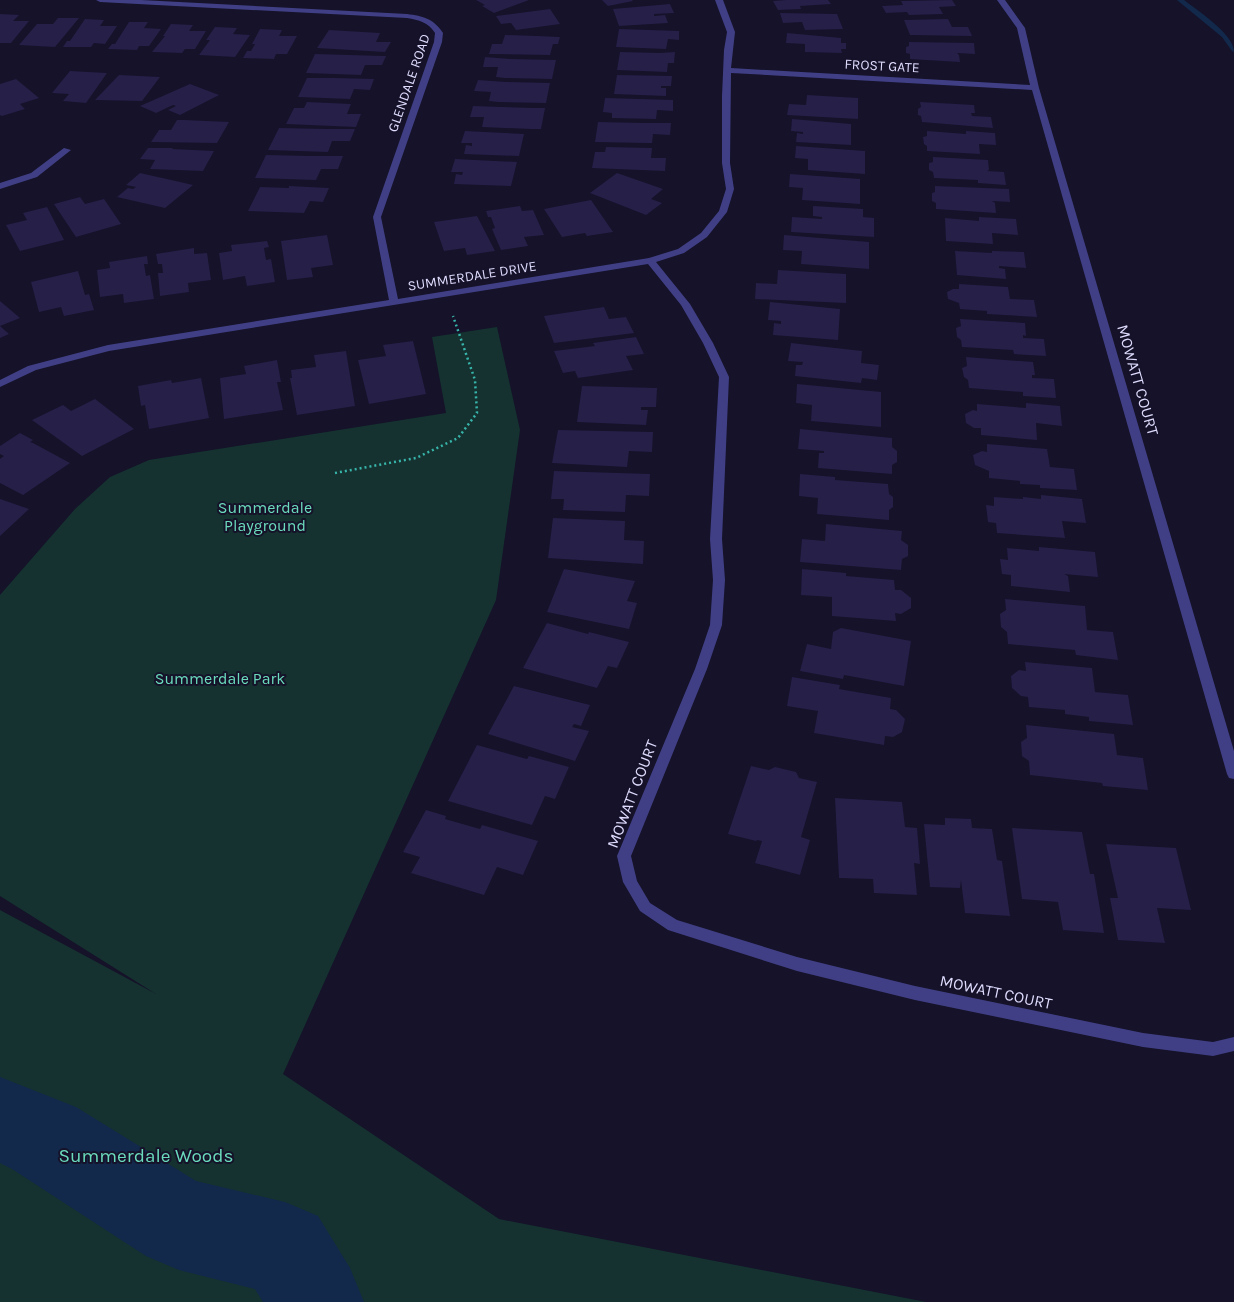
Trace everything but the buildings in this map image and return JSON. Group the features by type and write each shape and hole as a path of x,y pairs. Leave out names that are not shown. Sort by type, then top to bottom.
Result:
{"street":[{"name":"GLENDALE ROAD","path":"100,0 407,16 426,18 434,23 440,33 438,42 377,217 394,303"},
{"name":"SUMMERDALE DRIVE","path":"0,384 32,368 108,348 650,260 681,251 704,235 723,212 730,190 726,163 727,70 731,32 718,0"},
{"name":"MOWATT COURT","path":"1001,0 1021,28 1035,88 1234,774"},
{"name":"FROST GATE","path":"727,70 1035,88"},
{"path":"0,186 34,174 67,150"},
{"name":"MOWATT COURT","path":"650,260 685,304 708,343 724,377 716,539 719,580 716,625 701,670 624,856 630,882 645,907 673,925 797,964 915,993 1143,1040 1213,1049 1234,1044"}],"path":[{"path":"335,473 416,458 458,438 477,413 475,380 446,294"}],"green space":[{"name":"Summerdale Park","path":"497,327 520,430 496,600 283,1074 499,1219 926,1302 0,1302 0,910 156,994 0,896 0,595 75,509 110,477 149,460 446,413 432,337"}],"waterway":[{"path":"1180,0 1224,36 1234,50"},
{"path":"0,1119 44,1138 179,1223 285,1249 316,1302"}],"park label":[{"name":"Summerdale Playground","path":"265,516"},
{"name":"Summerdale Woods","path":"146,1156"}]}
